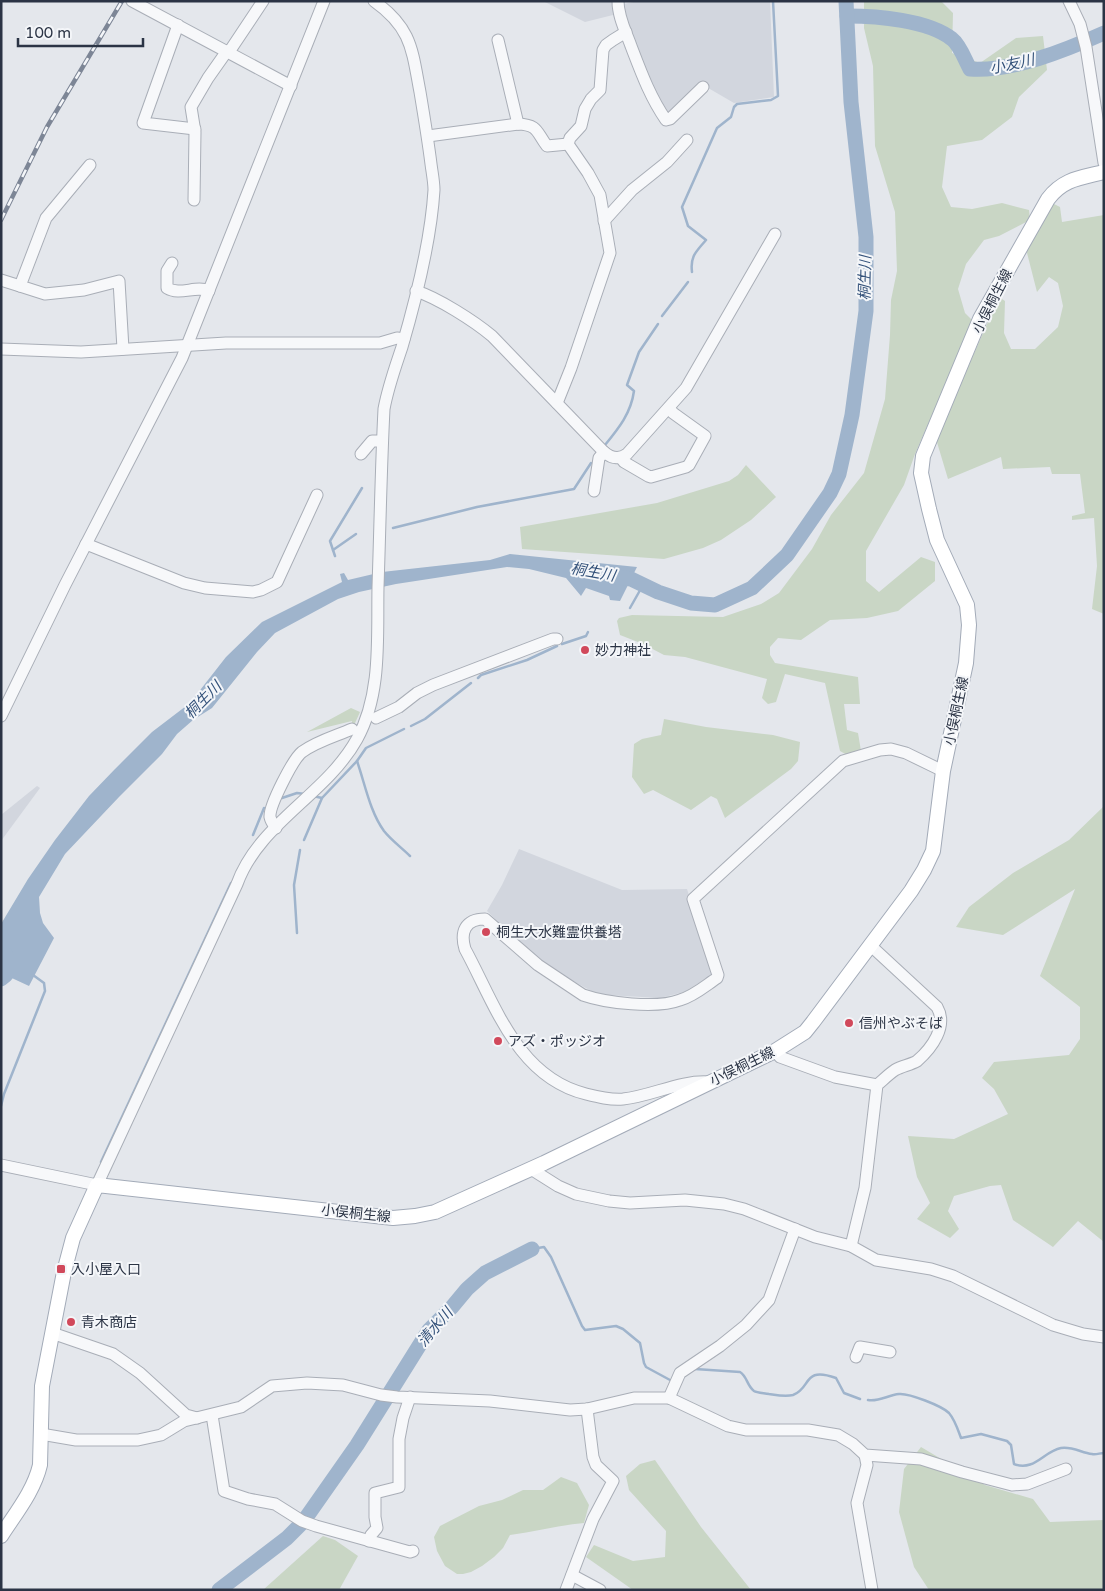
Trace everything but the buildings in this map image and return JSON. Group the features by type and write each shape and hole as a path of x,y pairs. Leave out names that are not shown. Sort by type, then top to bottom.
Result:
{"main road":[{"name":"小俣桐生線","path":"97,1185 393,1218 436,1212 531,1169 775,1051 805,1032 911,890 933,851 943,770 966,663 968,618 967,605 933,525 922,482 923,456 980,319 1048,199 1064,183 1104,172"},
{"path":"1,1536 37,1477 40,1465 42,1386 69,1249 81,1217 97,1185"}],"street":[{"path":"132,1 154,6 178,25 291,86"},
{"path":"194,200 194,128 191,107 264,1"},
{"path":"1,716 5,697 146,430 187,346 324,1"},
{"path":"6,1166 97,1185 242,871 258,845 330,775 349,751 361,730 372,696 376,658 384,409 387,391 404,339 416,291 430,229 434,188 428,136 409,40 398,21 374,1"},
{"path":"618,1 626,32 655,104 666,120 670,119 703,87"},
{"path":"1069,1 1085,42 1104,163"},
{"path":"178,25 143,123 194,128"},
{"path":"568,144 570,138 581,126 585,109 600,90 603,50 613,40 626,32"},
{"path":"498,40 518,124"},
{"path":"428,136 518,124 534,126 547,146 568,144"},
{"path":"604,221 632,190 667,162 687,140"},
{"path":"557,403 571,368 610,253 600,195 588,173 568,144"},
{"path":"20,286 46,218 90,165"},
{"path":"416,291 429,296 487,331 604,452 613,457 621,458 627,454 686,388 775,234"},
{"path":"172,263 167,272 167,288 175,291 204,289 209,291"},
{"path":"1,280 45,294 84,290 119,281 123,349"},
{"path":"1,349 81,352 226,343 380,343 397,338 404,339"},
{"path":"621,458 624,462 651,477 689,465 705,436 669,408"},
{"path":"361,454 368,443 382,441"},
{"path":"594,491 599,458 604,452"},
{"path":"86,544 184,583 206,588 253,592 278,582 317,495"},
{"path":"376,718 399,707 417,693 433,685 556,639"},
{"path":"276,828 272,823 271,813 296,758 312,746 352,729"},
{"path":"709,1082 687,1083 644,1096 616,1099 600,1098 581,1093 563,1086 550,1078 534,1066 514,1042 465,949 462,935 464,931 473,921 485,919 538,965 583,995 603,1000 642,1004 665,1004 682,1000 698,992 717,978 718,975 693,899 844,761 880,750 891,749 906,753 943,770"},
{"path":"851,1246 865,1188 877,1085 896,1070 916,1062 939,1032 941,1015 937,1007 870,945"},
{"path":"775,1051 780,1057 835,1077 877,1085"},
{"path":"531,1169 558,1186 576,1194 617,1203 685,1200 724,1204 744,1209 795,1229 851,1246 876,1260 931,1269 953,1276 1053,1325 1083,1334 1104,1337"},
{"path":"669,1398 680,1373 720,1346 746,1325 769,1300 795,1229"},
{"path":"52,1333 112,1354 140,1373 186,1415 197,1418"},
{"path":"856,1357 860,1347 890,1352"},
{"path":"41,1434 76,1440 138,1440 161,1435 184,1421 240,1407 272,1386 307,1383 343,1385 381,1395 397,1397 490,1401 570,1410 587,1409 634,1398 669,1398 728,1426 746,1430 808,1430 838,1436 853,1444 865,1455 867,1465 858,1504 872,1590"},
{"path":"369,1541 377,1528 375,1493 399,1487 399,1439 410,1397"},
{"path":"566,1590 593,1519 613,1481 596,1464 593,1457 587,1409"},
{"path":"212,1415 224,1491 248,1499 275,1504 302,1521 316,1526 410,1552 413,1551"},
{"path":"865,1455 921,1459 1012,1485 1027,1484 1066,1469"},
{"path":"572,1575 600,1590"}],"shaded area":[{"path":"543,1 614,1 617,14 585,22"},
{"path":"639,1 770,1 774,97 734,103 703,85 666,116 628,33 623,4"},
{"path":"37,786 40,788 1,841 1,815"},
{"path":"519,849 622,890 687,889 713,971 712,975 684,992 660,998 607,995 593,992 557,972 528,951 487,911"}],"green space":[{"path":"864,1 941,1 953,13 952,53 980,63 1016,38 1043,36 1047,70 1019,97 1012,117 982,140 947,146 942,187 951,207 972,209 1002,203 1029,210 1030,220 999,236 984,240 966,264 958,289 965,313 973,321 915,454 904,485 866,551 866,581 879,592 921,557 935,562 935,581 898,611 867,618 830,620 801,640 778,638 770,647 770,655 775,663 858,677 860,704 844,704 847,730 858,733 861,751 849,756 840,751 825,683 785,674 776,702 768,704 762,698 767,679 685,657 664,655 620,635 617,621 619,618 632,615 723,617 761,604 779,593 812,549 831,515 864,473 885,399 891,300 897,271 895,212 875,146 873,66 864,28"},
{"path":"1052,203 1060,207 1062,222 1104,215 1104,614 1092,609 1097,566 1094,518 1072,520 1072,516 1085,513 1080,474 1052,474 1050,467 1003,469 1001,457 948,479 936,439 999,297 1005,301 1004,333 1011,349 1035,349 1058,327 1063,306 1058,283 1049,277 1037,292 1026,249"},
{"path":"746,465 776,497 751,520 721,540 703,548 664,559 522,549 520,527 657,503 729,481 738,475"},
{"path":"351,708 360,712 351,732 352,721 307,732"},
{"path":"664,719 706,727 773,735 800,742 798,761 791,769 725,818 717,799 711,796 691,810 653,790 644,794 632,777 634,744 642,739 661,735"},
{"path":"1104,806 1104,1242 1078,1221 1053,1247 1013,1220 1001,1185 990,1186 954,1196 948,1211 959,1229 950,1238 917,1219 930,1203 917,1177 908,1136 954,1139 1008,1114 994,1089 982,1078 994,1062 1069,1055 1080,1039 1080,1007 1040,976 1075,889 1003,935 956,927 969,907 1013,873 1069,840"},
{"path":"921,1447 985,1485 1033,1499 1050,1522 1104,1520 1104,1590 929,1590 914,1567 899,1512 904,1469"},
{"path":"655,1460 701,1527 751,1590 633,1590 586,1557 594,1545 633,1561 665,1557 666,1531 629,1490 626,1476 640,1464"},
{"path":"561,1477 577,1483 589,1505 584,1523 510,1535 503,1548 494,1557 471,1572 457,1574 445,1566 437,1551 434,1537 440,1526 479,1506 502,1500 523,1490 543,1490"},
{"path":"323,1536 335,1540 358,1556 339,1590 263,1590"}],"water":[{"path":"510,554 637,567 620,601 610,600 609,596 586,588 581,596 566,578 529,569 507,567 396,584 359,592 338,599 275,633 257,652 212,708 193,720 177,734 162,754 65,854 39,897 43,923 54,938 29,986 1,973 1,924 28,879 55,840 89,796 152,732 190,703 226,657 262,622 342,582 340,574 344,573 348,580 382,572 490,560"}],"waterway":[{"path":"692,272 693,258 706,240 688,226 682,207 717,128 731,117 737,104 771,100 778,96 773,1"},
{"name":"桐生川","path":"611,576 631,579 658,592 691,603 715,605 752,588 787,555 830,493 839,474 852,415 866,311 866,237 851,102 846,1"},
{"name":"小友川","path":"847,16 902,20 930,27 952,39 970,69 986,69 1021,63 1056,53 1104,33"},
{"path":"662,316 688,282"},
{"path":"605,445 620,426 627,413 634,391 627,385 639,352 658,324"},
{"path":"393,528 477,507 574,489 591,463"},
{"path":"335,556 330,541 362,488"},
{"path":"333,550 356,534"},
{"path":"630,608 643,585"},
{"path":"562,644 586,636 588,632"},
{"path":"478,678 481,675 527,660 557,646"},
{"path":"411,726 425,719 471,683"},
{"path":"313,796 322,798 357,761 366,748 404,729"},
{"path":"357,761 371,807 379,823 387,834 410,856"},
{"path":"282,798 297,793 305,794"},
{"path":"304,840 322,798"},
{"path":"253,835 264,808"},
{"path":"297,933 294,885 300,850"},
{"path":"101,1162 231,883"},
{"name":"桐生川","path":"1,979 6,975 6,955"},
{"path":"1,1106 45,991 44,983 33,975"},
{"name":"清水川","path":"532,1249 544,1247 551,1257 585,1330 616,1326 623,1329 640,1343 646,1367 670,1380"},
{"name":"清水川","path":"219,1590 287,1538 303,1522 357,1445 429,1330 467,1289 485,1273 532,1249"},
{"name":"清水川","path":"695,1369 740,1372 754,1391 784,1396 799,1392 812,1376 825,1375 836,1378 844,1393 860,1399"},
{"name":"清水川","path":"868,1400 904,1394 933,1404 949,1413 955,1422 961,1438 981,1434 1007,1441 1011,1445 1014,1464 1021,1466 1033,1463 1061,1448 1094,1454 1104,1453"}],"railway":[{"path":"1,220 47,127 122,1"}],"place":[{"name":"妙力神社","path":"585,650"},
{"name":"桐生大水難霊供養塔","path":"486,932"},
{"name":"信州やぶそば","path":"849,1023"},
{"name":"アズ・ポッジオ","path":"498,1041"},
{"name":"入小屋入口","path":"61,1269"},
{"name":"青木商店","path":"71,1322"}]}
